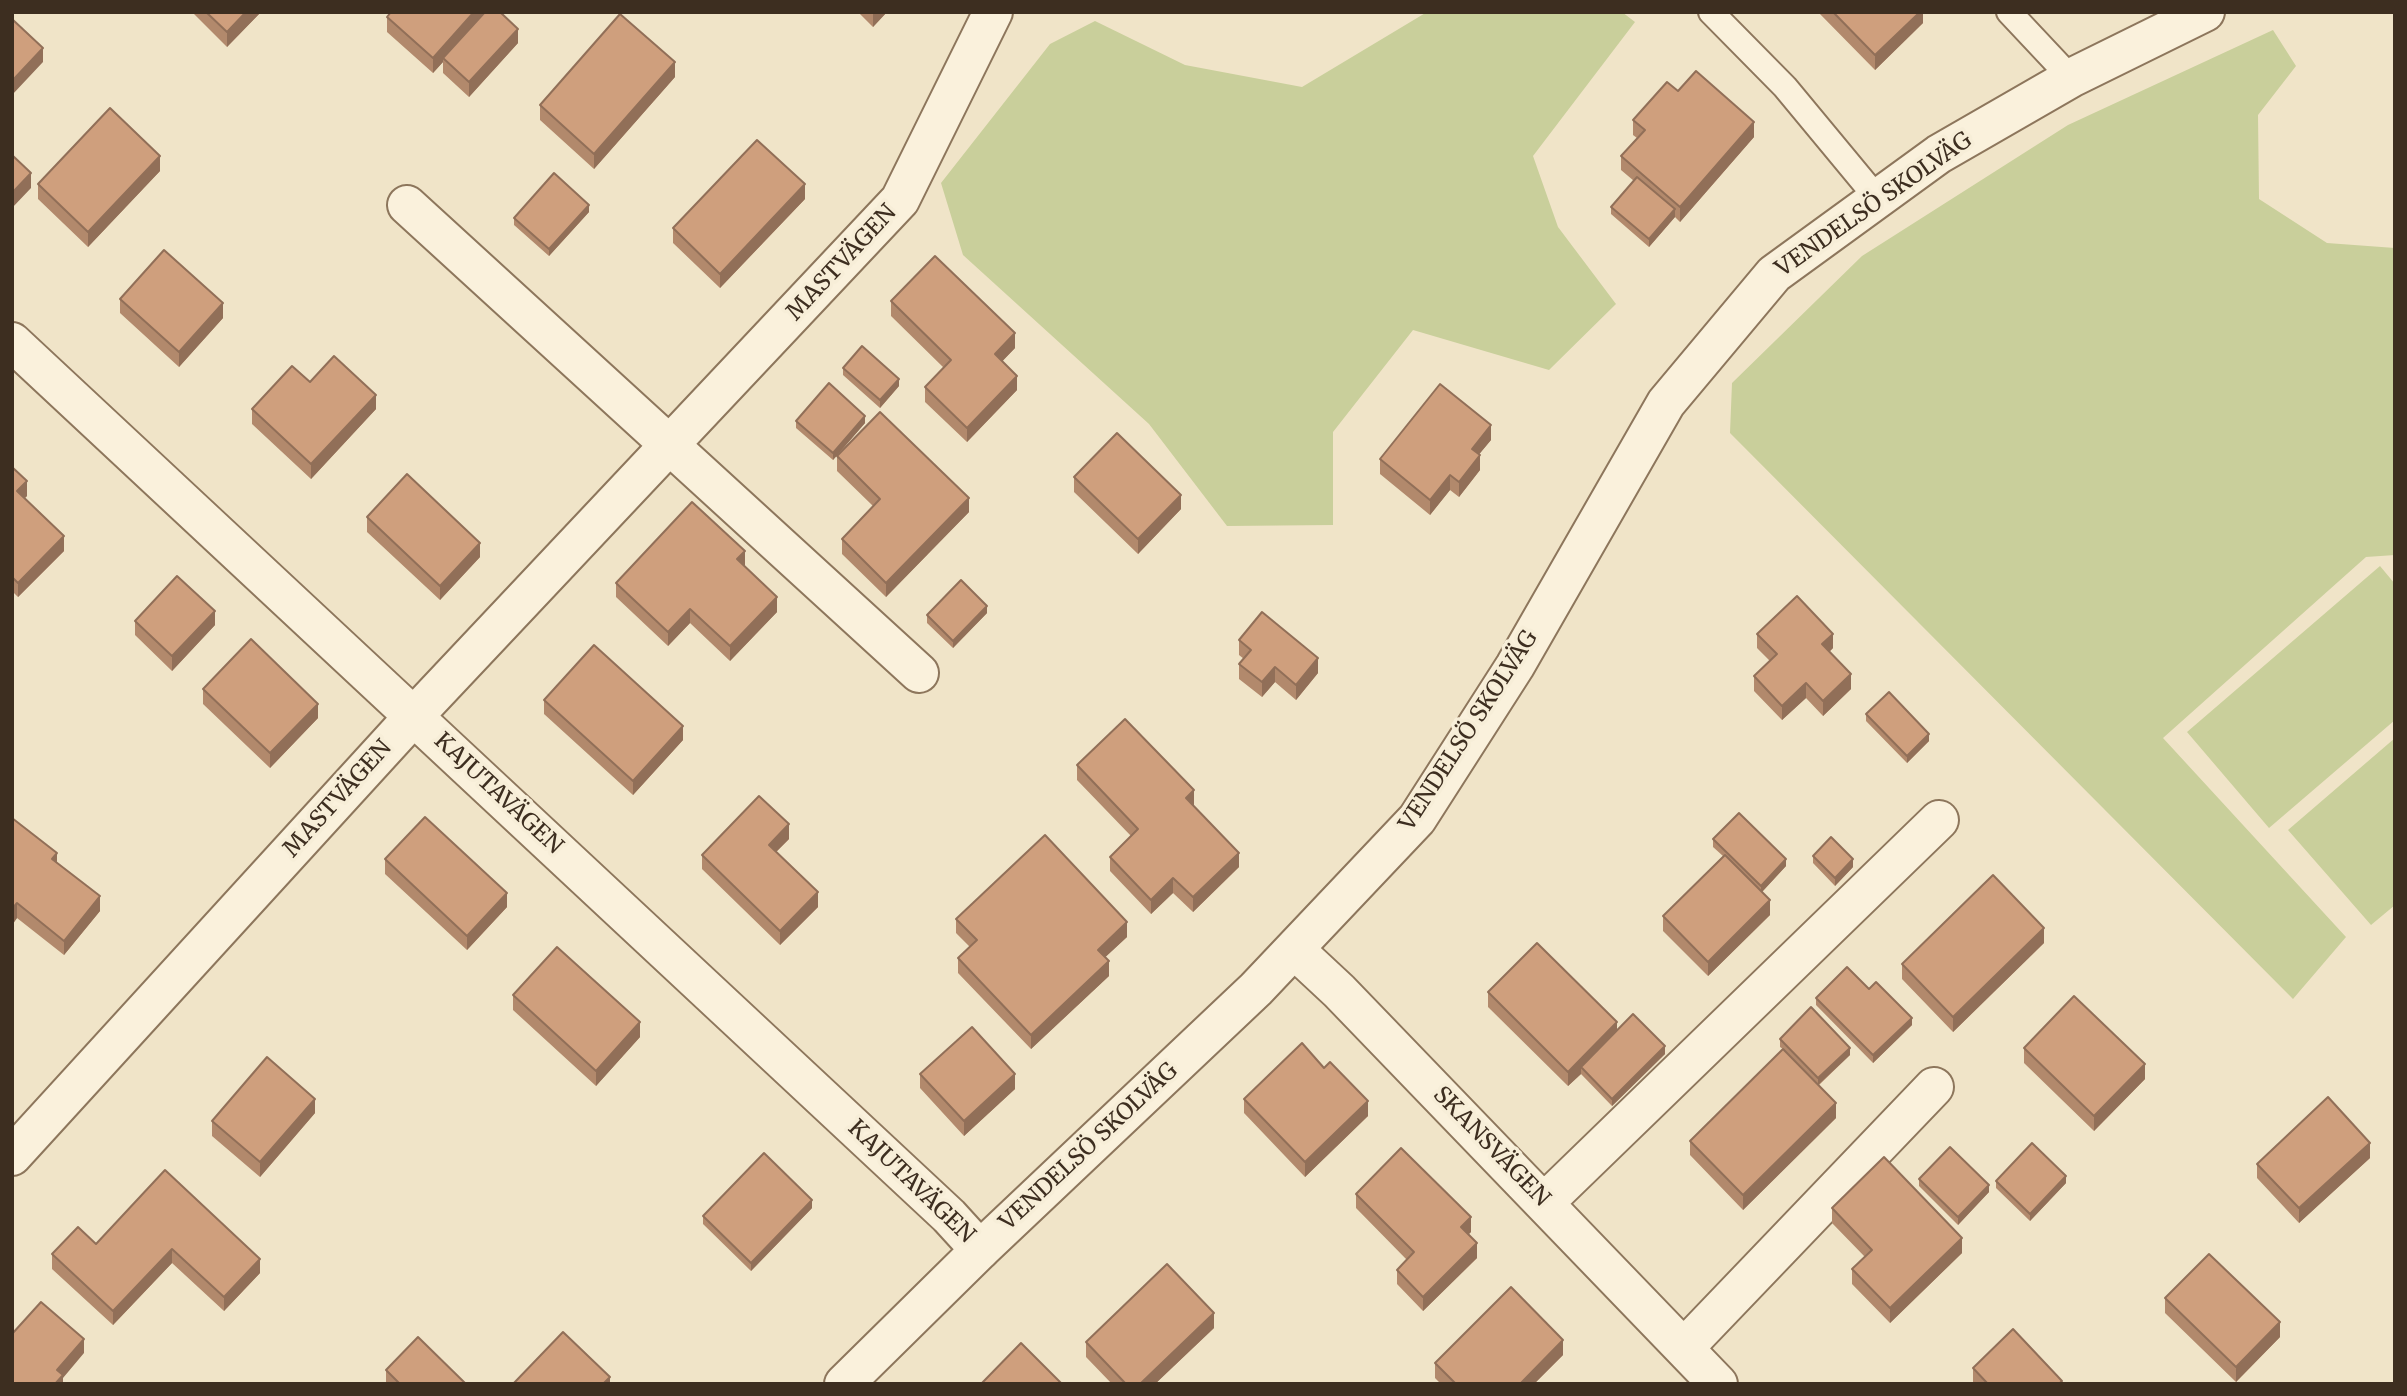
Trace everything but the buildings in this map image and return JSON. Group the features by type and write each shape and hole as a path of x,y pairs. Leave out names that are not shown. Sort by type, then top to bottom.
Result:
{"street":[{"name":"MASTVÄGEN","path":"12,1156 414,716 901,201 993,12"},
{"name":"VENDELSÖ SKOLVÄG","path":"844,1384 1295,950 1417,819 1515,666 1666,403 1774,274 1939,154 2071,78 2205,12"},
{"path":"407,205 919,673"},
{"name":"KAJUTAVÄGEN","path":"12,342 949,1216 981,1250"},
{"path":"1544,1203 1939,820"},
{"name":"SKANSVÄGEN","path":"1295,950 1339,991 1718,1384"},
{"path":"1684,1348 1934,1087"}],"lane":[{"path":"1711,12 1785,87 1877,198"},
{"path":"2009,12 2071,78"}],"green space":[{"path":"1427,12 1622,12 1635,22 1533,156 1558,227 1616,304 1549,370 1413,330 1333,432 1333,525 1227,526 1149,424 963,255 941,183 1050,44 1095,21 1185,65 1302,87"},
{"path":"2273,30 2296,66 2258,115 2259,199 2327,243 2395,248 2395,555 2366,557 2163,738 2346,937 2293,999 1730,433 1732,383 1862,256 2068,125"},
{"path":"2380,566 2395,584 2395,720 2269,828 2187,732"},
{"path":"2395,738 2395,905 2371,925 2288,830"}]}
